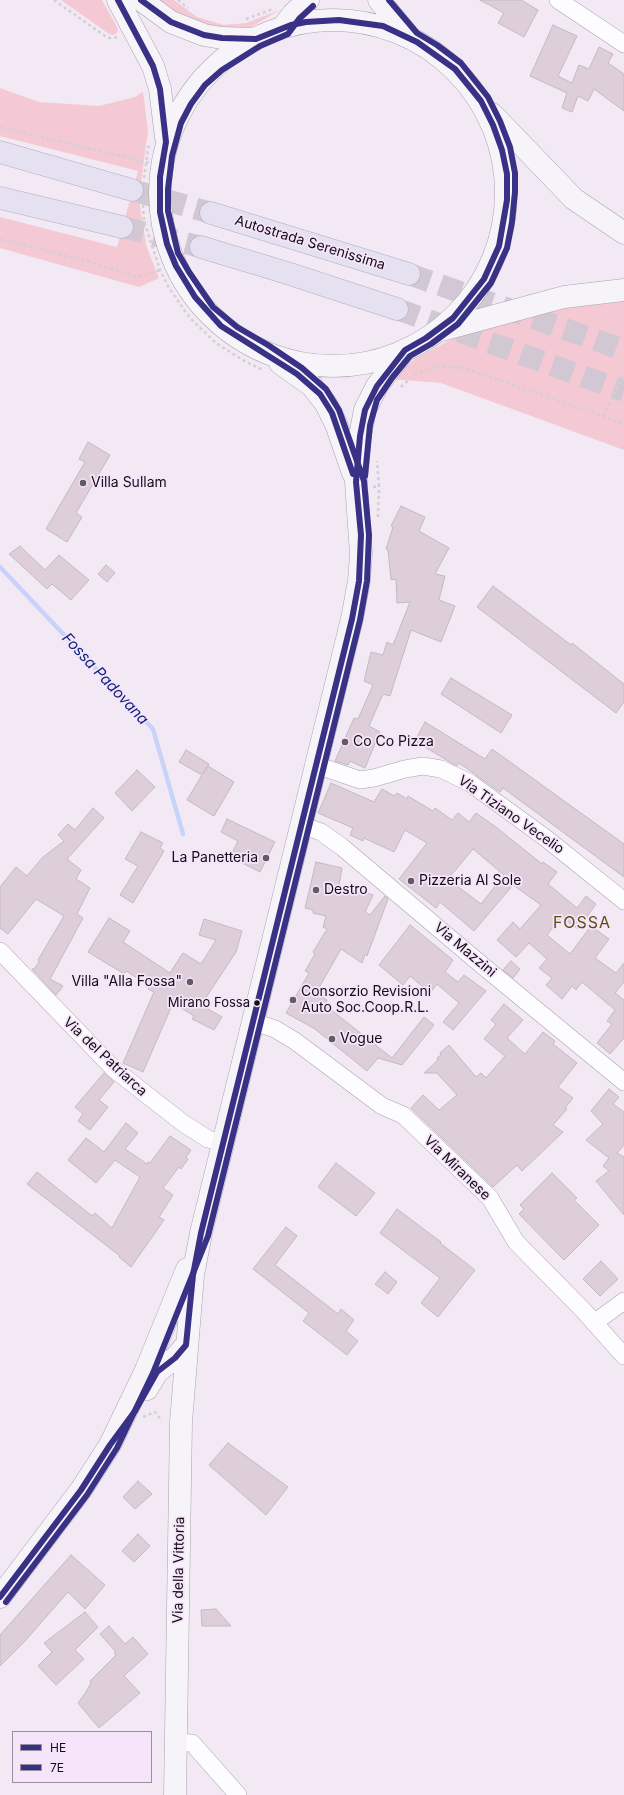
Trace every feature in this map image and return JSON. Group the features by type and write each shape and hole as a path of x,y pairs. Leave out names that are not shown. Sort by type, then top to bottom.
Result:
{"highway":[{"path":"0,152 140,190"},
{"path":"0,198 122,227"},
{"name":"Autostrada Serenissima","path":"211,213 409,274"},
{"path":"201,247 397,309"}],"main road":[{"path":"118,0 144,48 160,89 158,142 154,164 160,196 164,232 171,256 202,306 216,321 264,361 297,374 320,394 332,413 357,486"},
{"path":"141,0 171,22 204,35 222,38 256,39"},
{"path":"283,27 293,14 308,0"},
{"path":"379,0 412,39"},
{"path":"158,142 199,80 217,64 256,39 283,27 312,21 352,21 383,26 412,39 437,54 455,69 468,82 485,108 500,142 507,174 507,200 502,234 492,262 481,282 457,314 436,332 405,350 374,362 343,367 303,364 290,361 264,361"},
{"path":"485,108 507,128 574,199 624,233"},
{"path":"436,332 564,296 624,290"},
{"path":"183,1397 186,1345 193,1275 201,1233 352,619 359,581 361,534 357,486 360,436 365,410 377,386 405,350"},
{"path":"110,1445 146,1370 201,1233"},
{"path":"0,1597 81,1490 110,1445 128,1422 157,1372 175,1358 186,1345"},
{"path":"146,1392 157,1387 166,1386 175,1390 183,1397"},
{"name":"Via della Vittoria","path":"175,1795 183,1397"}],"street":[{"path":"558,0 624,44"},
{"name":"Via Tiziano Vecelio","path":"316,765 360,780 423,766 441,769 470,783 547,840 624,901"},
{"name":"Via Mazzini","path":"301,826 321,832 342,847 624,1082"},
{"name":"Via del Patriarca","path":"0,951 115,1070 183,1123 208,1139 224,1143"},
{"name":"Via Miranese","path":"254,1022 275,1029 382,1106 403,1115 490,1198 516,1242 624,1356"},
{"path":"594,1323 624,1301"},
{"path":"176,1742 192,1743 238,1795"}],"path":[{"path":"54,0 105,36 113,38 125,35"},
{"path":"178,0 190,9"},
{"path":"242,20 262,14"},
{"path":"0,127 154,164"},
{"path":"158,142 154,164 140,190 144,221 160,270 169,288 190,318 210,338 246,362 264,361"},
{"path":"0,239 94,263 134,276 145,276 160,270"},
{"path":"398,390 414,375 438,366 464,368 624,424"},
{"path":"603,416 624,373"},
{"path":"357,486 379,486 377,459"}],"shaded area":[{"path":"61,0 102,0 118,29 117,33 113,35 109,34"},
{"path":"155,0 174,0 197,17 224,25 246,23 280,10 245,29 218,29 178,14"},
{"path":"0,88 39,102 99,106 135,97 143,92 148,131 140,190 140,207 146,245 159,278 139,287 0,248 0,217 117,247 138,171 0,136"},
{"path":"624,298 624,450 441,383 391,379 415,359 448,341 491,322 529,311"}],"building":[{"path":"480,0 521,0 538,10 524,37 498,23 504,13"},
{"path":"553,25 577,36 558,76 572,83 579,65 589,69 599,47 613,54 608,63 624,74 624,111 594,89 588,101 578,96 572,112 562,108 567,93 530,76"},
{"name":"Villa Sullam","path":"88,442 110,455 76,513 82,517 67,542 46,529 85,462 79,459"},
{"path":"401,506 425,517 419,531 449,548 435,574 445,576 439,600 455,606 441,642 411,630 390,696 383,694 369,726 380,732 365,768 350,761 348,765 335,761 354,718 358,719 373,685 364,681 371,652 383,655 387,642 393,645 410,602 397,603 396,579 391,580 388,550 386,549 393,527 391,526"},
{"path":"20,546 45,570 59,555 89,580 71,600 52,584 47,589 9,554"},
{"path":"106,565 115,573 107,582 98,574"},
{"path":"493,586 571,645 572,643 624,684 624,702 616,713 477,607"},
{"path":"451,678 512,715 501,733 441,694"},
{"path":"425,722 485,759 492,749 624,844 624,877 503,788 500,792 459,763 457,766 453,764 415,741"},
{"path":"186,750 209,764 203,774 208,766 234,782 214,816 187,800 202,775 179,762"},
{"path":"137,770 155,787 132,811 115,793"},
{"path":"331,783 374,802 382,789 394,796 397,793 407,799 408,796 433,811 435,808 452,820 458,813 469,822 476,813 496,827 542,864 543,862 557,872 548,884 577,908 586,896 596,904 578,929 561,917 547,935 570,954 591,926 609,939 595,958 616,973 624,963 624,982 615,993 624,1000 624,1038 610,1054 597,1043 612,1024 607,1021 615,1010 582,982 576,990 572,986 562,999 546,985 552,978 539,968 547,959 529,943 516,957 497,940 513,922 520,929 541,905 513,885 474,931 440,902 436,908 399,879 427,843 405,830 394,852 364,838 363,841 350,835 353,828 318,813","holes":["473,849 504,875 481,904 448,879"]},
{"path":"93,808 104,818 67,859 81,870 76,879 90,888 77,914 83,918 50,979 63,986 56,995 32,969 34,969 39,962 38,960 64,916 36,899 8,934 0,928 0,887 16,867 27,876 43,857 64,841 58,835 68,824 75,830"},
{"path":"227,819 275,842 260,872 230,857 238,841 221,832"},
{"path":"141,832 163,843 160,848 164,851 133,903 120,895 138,866 125,859"},
{"path":"316,862 342,868 339,885 373,895 365,912 370,915 385,896 388,899 367,956 365,954 362,963 341,949 316,993 327,1000 325,1005 392,1058 424,1017 434,1025 402,1065 378,1058 367,1071 315,1029 286,1013 309,973 305,971 315,954 313,952 327,929 323,927 326,916 313,913 313,910 305,908"},
{"path":"109,918 130,931 123,942 170,973 183,953 201,964 216,940 199,935 204,919 242,931 236,952 201,1005 222,1017 214,1030 192,1019 194,1016 173,1003 143,1072 123,1063 154,992 148,989 150,986 126,971 124,974 88,952"},
{"path":"410,925 453,960 445,972 458,982 464,975 486,991 453,1030 443,1022 459,1003 437,984 430,993 410,976 403,985 379,965"},
{"path":"511,961 520,969 513,978 503,970"},
{"path":"504,1004 523,1020 507,1038 525,1054 543,1032 555,1041 553,1044 577,1063 558,1087 573,1098 565,1108 567,1109 553,1125 563,1132 522,1171 517,1165 493,1187 411,1108 423,1095 439,1110 457,1095 437,1073 424,1073 438,1060 437,1058 441,1055 440,1053 449,1045 476,1077 481,1073 486,1078 505,1056 484,1039 496,1024 491,1020"},
{"path":"104,1073 114,1082 99,1100 108,1107 90,1130 78,1121 83,1114 75,1107"},
{"path":"609,1089 619,1097 613,1104 624,1112 624,1145 617,1153 624,1157 624,1215 596,1181 609,1171 603,1166 609,1158 586,1140 603,1124 591,1111"},
{"path":"126,1123 138,1133 125,1149 147,1164 148,1162 150,1163 170,1136 191,1150 186,1157 188,1159 181,1169 179,1167 163,1188 173,1195 159,1217 164,1220 131,1267 119,1257 120,1256 27,1184 37,1172 92,1216 95,1213 112,1228 140,1177 115,1160 96,1183 68,1160 86,1138 104,1152"},
{"path":"336,1163 375,1193 356,1216 318,1187"},
{"path":"552,1173 577,1198 574,1200 599,1225 564,1260 519,1214 524,1209 520,1205"},
{"path":"397,1209 475,1270 438,1317 421,1303 440,1278 380,1233"},
{"path":"286,1227 297,1236 275,1265 338,1314 341,1309 354,1320 346,1331 358,1341 347,1355 303,1321 309,1313 253,1269"},
{"path":"601,1261 618,1279 600,1296 583,1279"},
{"path":"385,1272 397,1282 388,1294 375,1284"},
{"path":"228,1443 288,1487 266,1515 209,1465"},
{"path":"138,1481 152,1494 135,1509 123,1497"},
{"path":"138,1534 150,1546 134,1562 122,1551"},
{"path":"71,1555 105,1585 85,1609 68,1592 25,1641 0,1666 0,1635"},
{"path":"216,1609 231,1626 202,1626 201,1610"},
{"path":"85,1612 98,1627 75,1650 84,1659 56,1685 38,1666 52,1652 44,1643"},
{"path":"109,1626 125,1644 133,1637 148,1654 124,1676 140,1693 99,1728 78,1703 91,1683 90,1681 116,1655 114,1653 116,1652 100,1634"}],"waterway":[{"name":"Fossa Padovana","path":"0,567 153,729 183,834"}],"tunnel":[{"path":"132,190 211,213"},
{"path":"122,227 201,247"},
{"path":"409,274 624,350"},
{"path":"397,309 624,391"}],"transit line":[{"name":"HE","path":"118,0 153,66 160,89 166,142 160,177 160,212 167,244 176,266 195,297 221,326 297,374 320,394 332,413 353,474"},
{"name":"HE","path":"0,1597 81,1490 110,1445 135,1411 157,1372 175,1358 186,1345 193,1275 201,1233 352,619 359,581 361,535 356,482 360,436 365,410 377,386 405,350 426,338 453,318 484,279 499,246 507,200 507,174 502,150 493,125 481,101 455,69 417,42 383,26 339,20 306,22 291,25 256,39 222,38 204,35 171,22 141,0"},
{"name":"7E","path":"365,476 370,425 377,400 392,378 410,356 431,344 458,324 491,283 507,248 512,222 515,192 515,173 510,147 500,121 488,97 461,63 437,45 417,33 389,0"},
{"name":"7E","path":"6,1602 87,1495 117,1448 153,1373 208,1236 360,620 367,581 369,535 364,481 339,410 326,389 302,368 268,345 237,327 213,307 178,253 168,211 168,189 172,156 181,123 191,104 205,85 222,70 260,46 288,34 299,19 313,6"}],"place":[{"name":"Villa Sullam","path":"83,483"},
{"name":"Co Co Pizza","path":"345,742"},
{"name":"La Panetteria","path":"266,858"},
{"name":"Pizzeria Al Sole","path":"411,881"},
{"name":"Destro","path":"316,890"},
{"name":"Villa \"Alla Fossa\"","path":"190,982"},
{"name":"Consorzio Revisioni Auto Soc.Coop.R.L.","path":"293,1000"},
{"name":"Mirano Fossa","path":"257,1003"},
{"name":"Vogue","path":"332,1039"}],"district":[{"name":"FOSSA","path":"582,923"}]}
